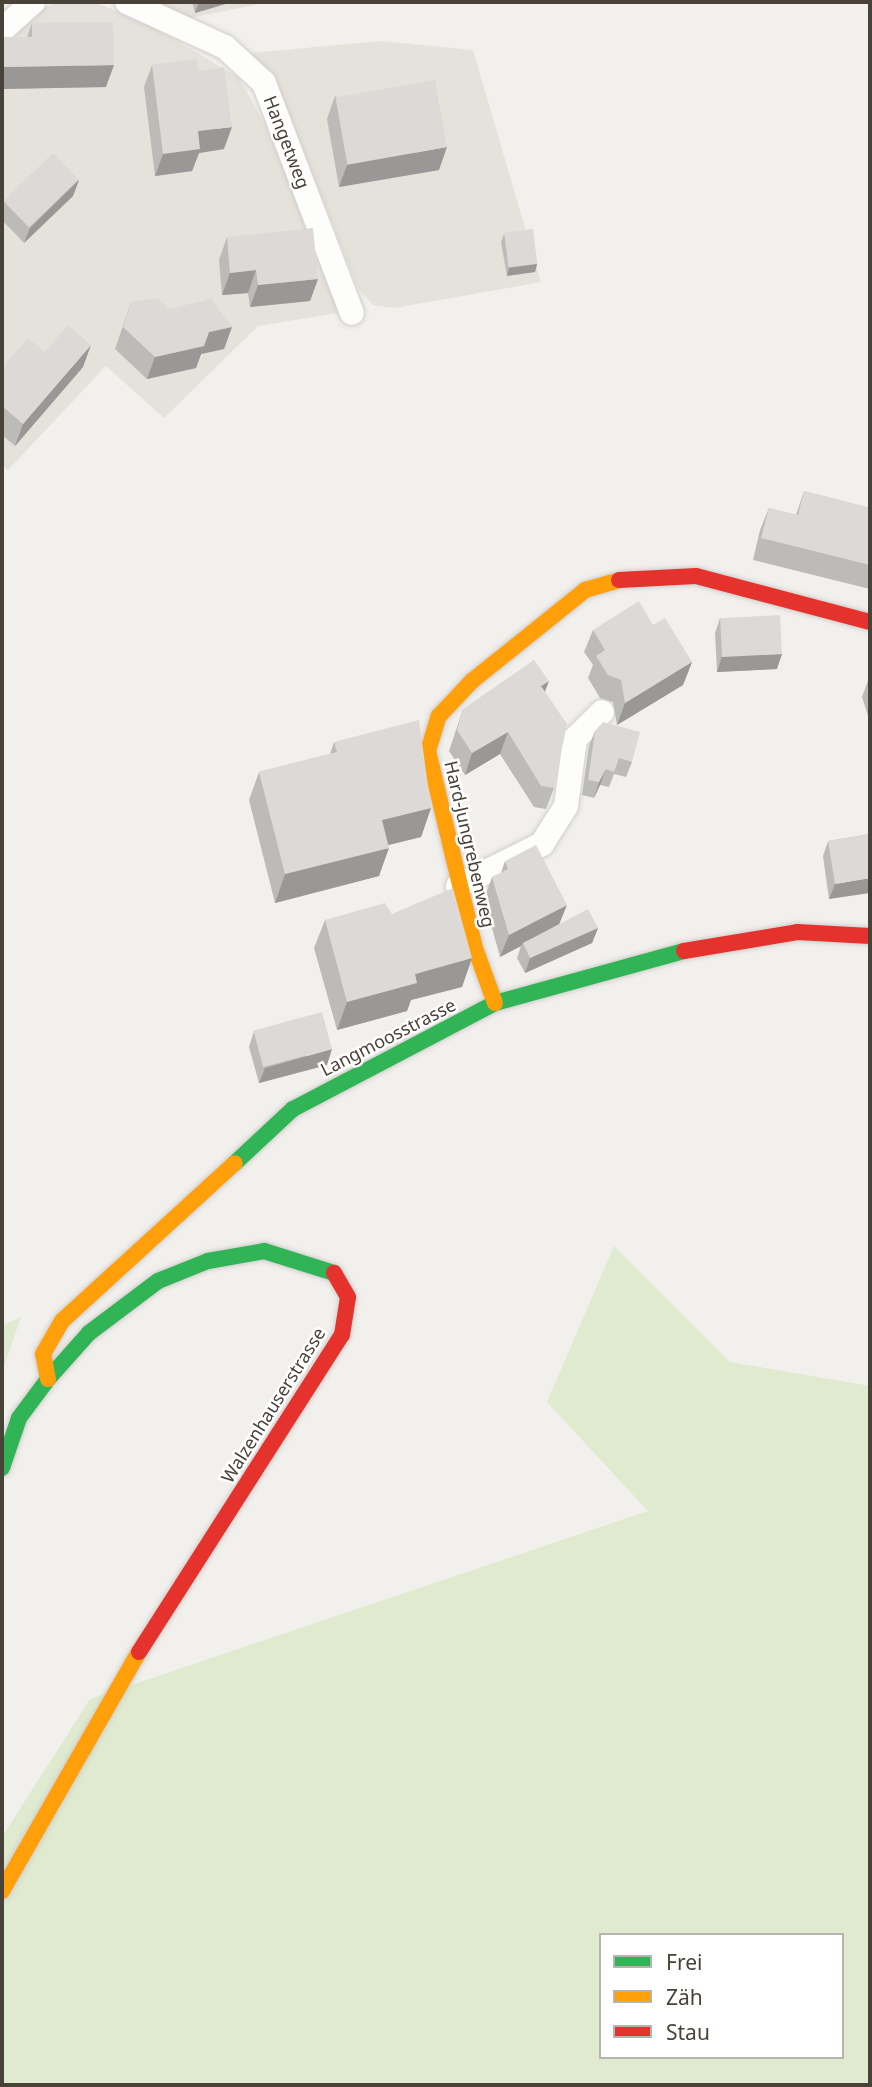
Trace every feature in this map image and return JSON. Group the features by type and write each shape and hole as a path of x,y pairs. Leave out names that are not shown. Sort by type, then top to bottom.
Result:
{"street":[{"path":"2,30 33,2"},
{"name":"Hangetweg","path":"127,2 225,47 264,83 352,313"},
{"name":"Hard-Jungrebenweg","path":"495,1003 458,887 428,751 439,716 472,681 585,590 637,575 696,576 870,622"},
{"path":"458,887 542,844 566,806 575,740 602,712"},
{"name":"Langmoosstrasse","path":"48,1379 43,1354 62,1321 293,1110 495,1003 722,941 797,932 870,936"},
{"name":"Walzenhauserstrasse","path":"2,1468 19,1418 48,1379 89,1333 158,1281 208,1261 264,1251 298,1256 332,1270 348,1297 342,1335 136,1656 2,1891"}],"shaded area":[{"path":"58,2 94,2 149,24 239,78 265,125 343,312 258,326 164,418 106,366 8,470 2,466 2,39 31,13"},
{"path":"145,2 269,2 185,19"},
{"path":"381,41 473,50 541,282 395,308 373,305 358,288 284,101 252,53"}],"green space":[{"path":"614,1246 730,1362 870,1386 870,2085 2,2085 2,1837 90,1699 648,1511 547,1402"},
{"path":"21,1317 2,1372 2,1326"}],"building":[{"path":"113,22 114,65 4,67 3,37 32,37 32,23"},
{"path":"197,59 198,71 224,67 232,127 198,131 200,149 163,154 152,65"},
{"path":"435,80 447,147 347,165 336,98"},
{"path":"53,153 79,180 29,228 3,201"},
{"path":"313,228 318,279 258,285 256,270 230,273 227,237"},
{"path":"533,229 537,264 508,267 504,233"},
{"path":"157,298 169,309 211,299 232,327 209,332 204,346 155,357 123,327 131,302"},
{"path":"68,325 91,345 23,424 2,406 2,368 28,338 45,352"},
{"path":"804,491 870,508 870,565 761,538 769,508 798,515"},
{"path":"639,601 653,625 665,618 692,662 625,703 621,680 608,675 596,656 605,650 593,630"},
{"path":"780,615 782,654 722,657 720,618"},
{"path":"534,660 549,681 541,686 567,724 554,788 541,786 508,732 472,753 457,730 463,709"},
{"path":"419,720 431,808 382,820 389,848 285,874 259,772 337,752 334,742"},
{"path":"603,722 640,732 632,762 619,758 614,772 606,769 599,782 588,780 595,731"},
{"path":"870,834 870,878 835,884 828,841"},
{"path":"536,845 567,905 509,935 492,877 508,869 505,861"},
{"path":"453,888 472,958 415,974 417,983 347,1002 325,920 385,903 392,914"},
{"path":"588,909 598,928 530,958 523,943"},
{"path":"322,1012 332,1049 263,1067 253,1030"}],"traffic: fast":[{"path":"235,1163 293,1109 495,1003 684,951"},
{"path":"2,1468 19,1418 48,1379 89,1333 158,1281 208,1261 264,1251 334,1273"}],"traffic: slow":[{"path":"495,1003 475,948 428,751 439,716 472,681 585,590 619,580"},
{"path":"48,1379 43,1354 62,1321 235,1163"},
{"path":"2,1891 139,1652"}],"traffic: jam":[{"path":"619,580 696,576 870,622"},
{"path":"684,951 797,932 870,936"},
{"path":"139,1652 342,1335 348,1297 334,1273"}]}
